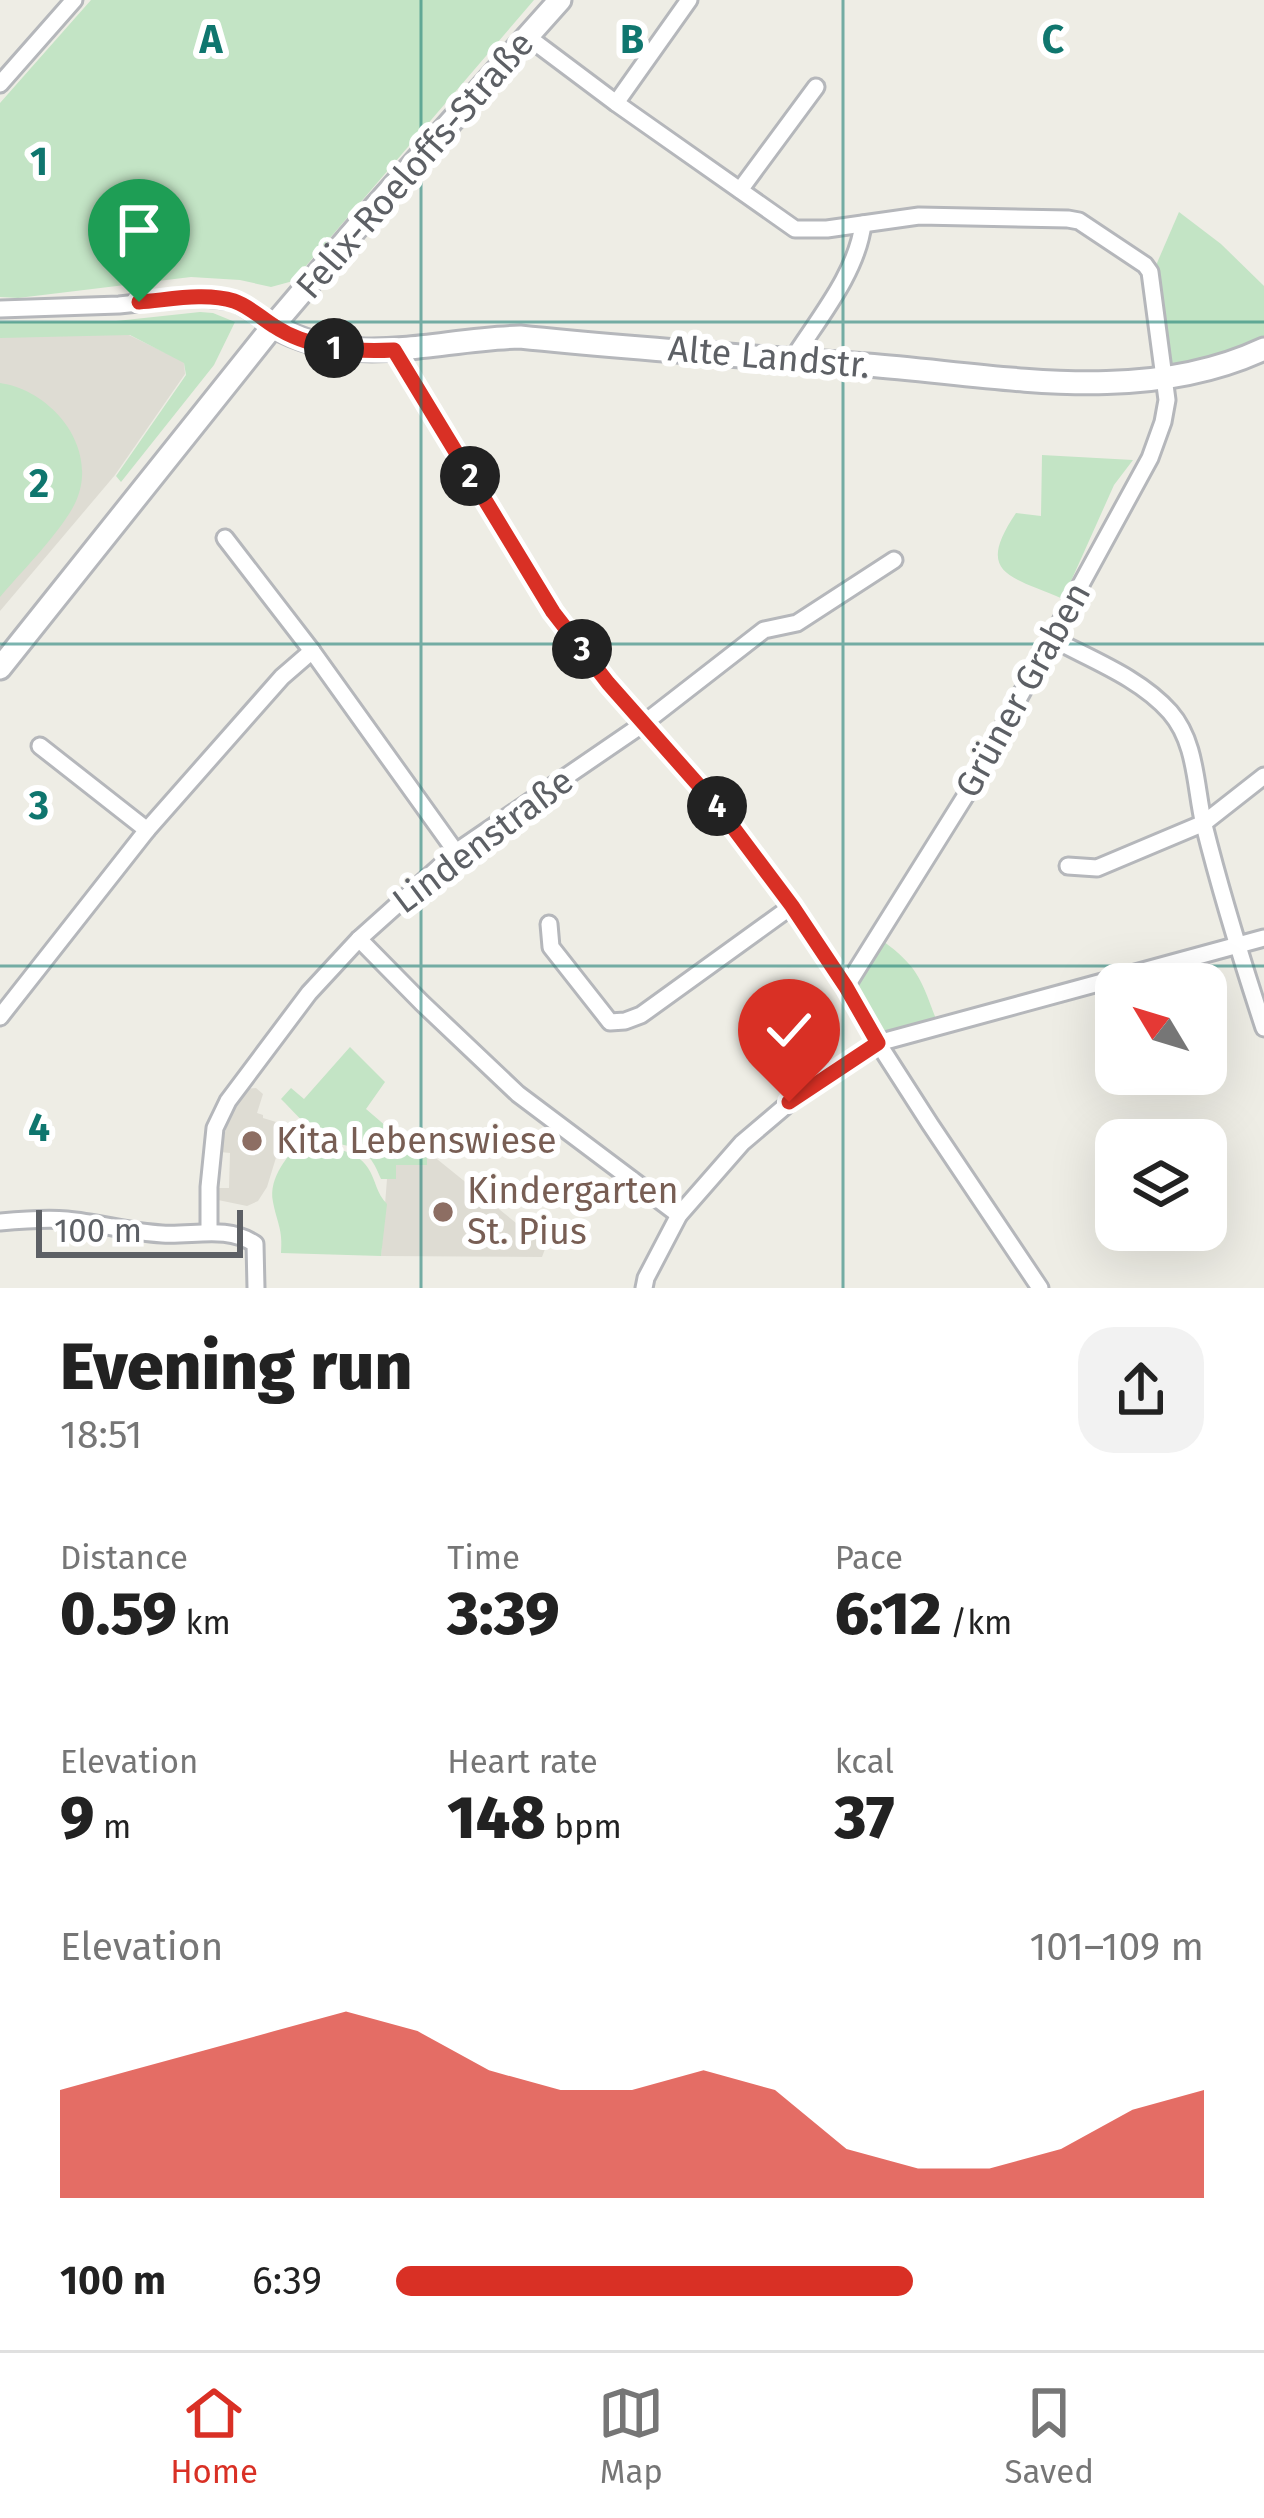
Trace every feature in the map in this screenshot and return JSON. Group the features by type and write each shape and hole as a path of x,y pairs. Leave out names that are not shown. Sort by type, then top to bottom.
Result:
{"street":[{"path":"0,84 74,0"},
{"name":"Felix-Roeloffs-Straße","path":"0,668 274,326 560,0"},
{"path":"616,103 689,0"},
{"name":"Grüner Graben","path":"528,37 795,229 951,215 1079,221 1150,272 1167,400 1150,458 966,795 846,987"},
{"path":"740,190 816,87"},
{"path":"792,359 845,274 863,224"},
{"path":"0,309 195,297 233,301 274,326"},
{"name":"Alte Landstr.","path":"274,326 329,348 368,351 520,337 1019,380 1103,383 1194,374 1264,349"},
{"path":"394,350 553,612 717,806 792,906 1040,1288"},
{"path":"225,538 456,852"},
{"name":"Lindenstraße","path":"209,1232 215,1128 227,1101 309,993 359,939 456,852 643,724 764,630 797,623 894,560"},
{"path":"1053,639 1130,680 1170,712 1184,734 1204,823 1264,1028"},
{"path":"0,1017 147,830 282,677 312,651"},
{"path":"40,746 147,830"},
{"path":"1068,866 1097,868 1204,823 1264,776"},
{"path":"549,924 551,947 610,1022 625,1022 792,906"},
{"path":"644,1288 679,1215 742,1143 789,1102 878,1043 1264,938"},
{"path":"359,939 518,1094 679,1215"},
{"path":"0,1222 70,1220 117,1230 244,1237 255,1244 256,1288"}],"shaded area":[{"path":"0,335 129,335 184,362 185,374 115,475 0,611"},
{"name":"Kita Lebenswiese","path":"256,1088 263,1094 257,1113 286,1125 267,1187 258,1201 247,1206 218,1200 218,1188 229,1188 230,1153 220,1152 230,1114 244,1089"},
{"name":"Kindergarten St. Pius","path":"427,1151 542,1244 542,1257 381,1256 387,1179 395,1179 396,1164 427,1165"}],"green space":[{"path":"91,0 534,0 293,281 271,287 191,277 0,297 0,103"},
{"path":"1179,212 1264,286 1264,341 1215,362 1170,368 1157,263"},
{"path":"200,312 235,322 214,365 121,482 116,476 186,375 184,363 130,335 0,338 0,322 116,321"},
{"path":"0,383 39,398 55,412 69,428 82,467 72,509 0,597"},
{"path":"1042,455 1133,460 1114,485 1063,599 1014,578 999,561 998,549 1016,513 1041,516"},
{"path":"883,941 917,975 936,1019 883,1035 853,988"},
{"path":"350,1047 385,1082 366,1109 427,1151 427,1165 396,1165 396,1179 381,1179 362,1151 319,1134 281,1099 291,1088 304,1099"},
{"path":"303,1138 347,1152 368,1168 387,1204 381,1256 281,1253 272,1193 281,1167"}],"place":[{"name":"Kita Lebenswiese","path":"252,1141"},
{"name":"Kindergarten St. Pius","path":"443,1212"}],"route":[{"path":"139,302 195,297 233,301 286,333 329,348 394,350 553,612 608,683 717,806 792,906 878,1043 789,1102"}]}
